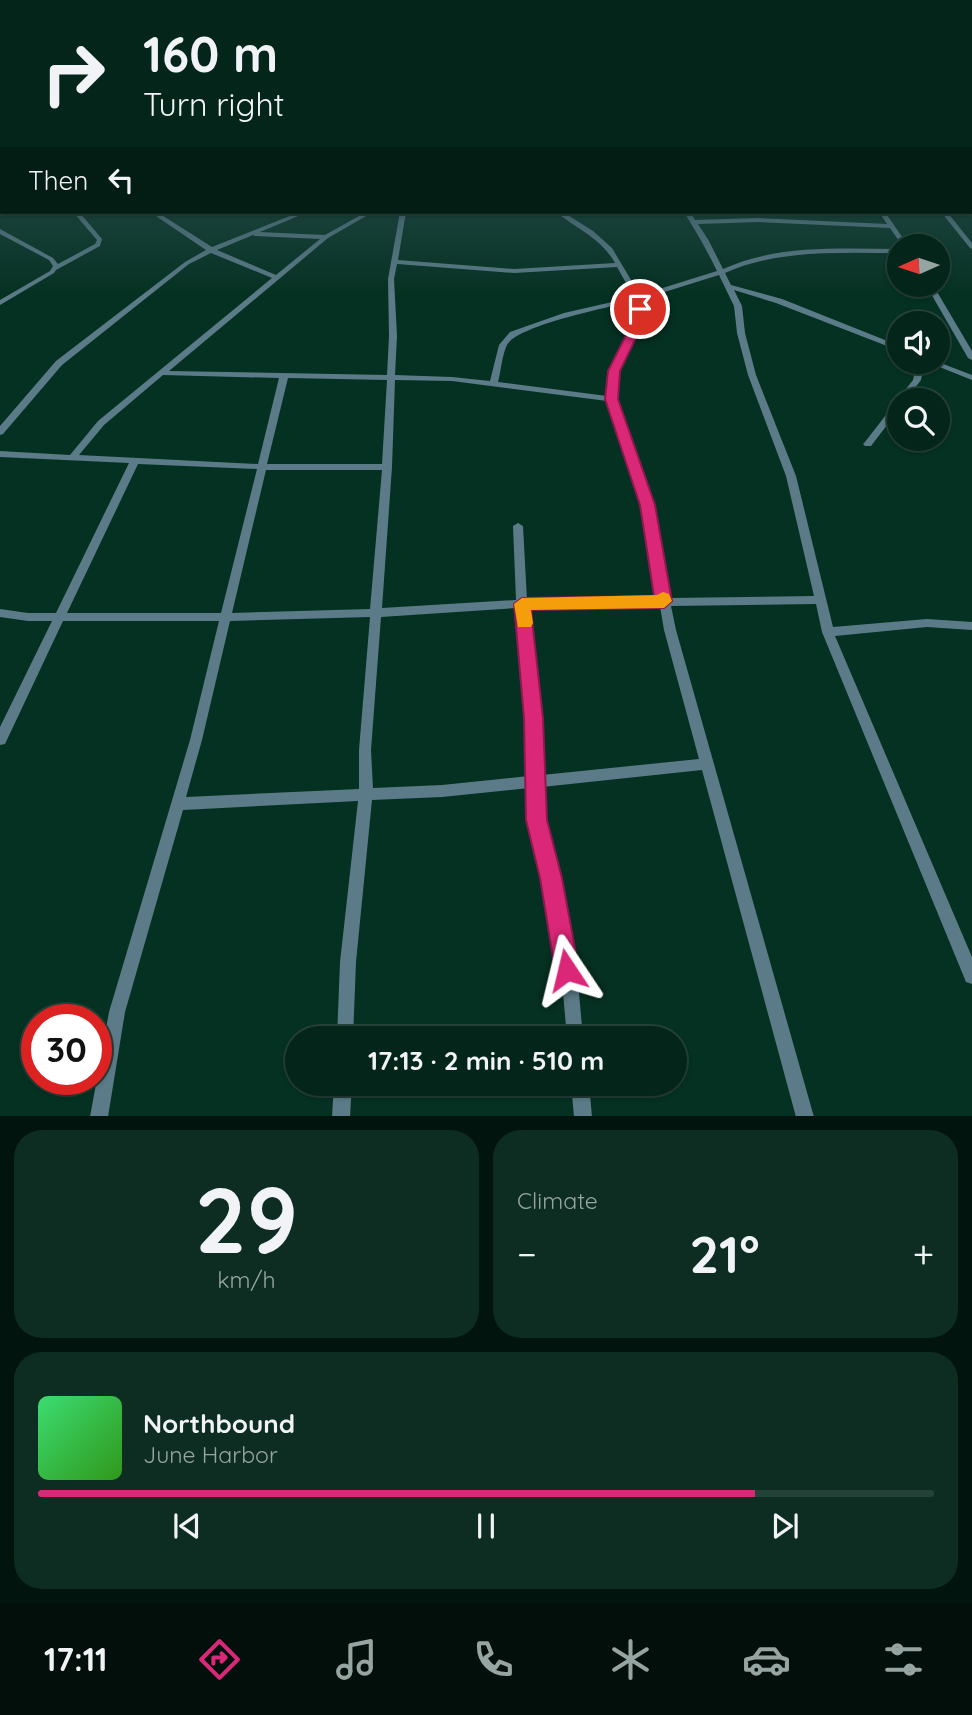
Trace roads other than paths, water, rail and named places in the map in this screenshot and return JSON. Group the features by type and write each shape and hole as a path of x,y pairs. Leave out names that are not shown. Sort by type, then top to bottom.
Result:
{"street":[{"path":"0,303 98,245 100,240 78,214"},
{"path":"156,214 211,250 278,278"},
{"path":"0,432 59,363 187,263 211,250 299,214"},
{"path":"73,457 101,423 326,237 363,214"},
{"path":"345,1026 348,962 366,793 365,750 387,467 391,378 391,279 403,214"},
{"path":"562,214 602,240 638,298 638,321 614,371 611,399 648,505 664,601 805,1116"},
{"path":"688,214 706,241 738,306 741,333 752,375 791,476 828,632 970,964"},
{"path":"884,214 898,234"},
{"path":"946,214 972,247"},
{"path":"692,222 769,221 893,226"},
{"path":"0,231 51,259 55,263 54,269"},
{"path":"250,234 326,237"},
{"path":"494,383 503,345 513,334 567,315 638,298 739,264 777,256 829,251 887,251"},
{"path":"394,262 506,271 619,265"},
{"path":"727,286 779,301 887,344"},
{"path":"938,298 968,344 972,358"},
{"path":"950,370 972,379"},
{"path":"163,373 494,383 611,399"},
{"path":"99,1116 117,1012 178,804 264,467 284,376"},
{"path":"868,444 887,418"},
{"path":"0,454 264,467 387,467"},
{"path":"0,740 135,460"},
{"path":"518,526 533,718 537,820 555,903 573,1026"},
{"path":"0,613 61,617 225,617 375,613 522,604 819,600"},
{"path":"828,632 927,623 972,626"},
{"path":"178,804 366,793 442,792 534,780 708,764"},
{"path":"341,1116 342,1096"},
{"path":"581,1096 583,1116"}]}
